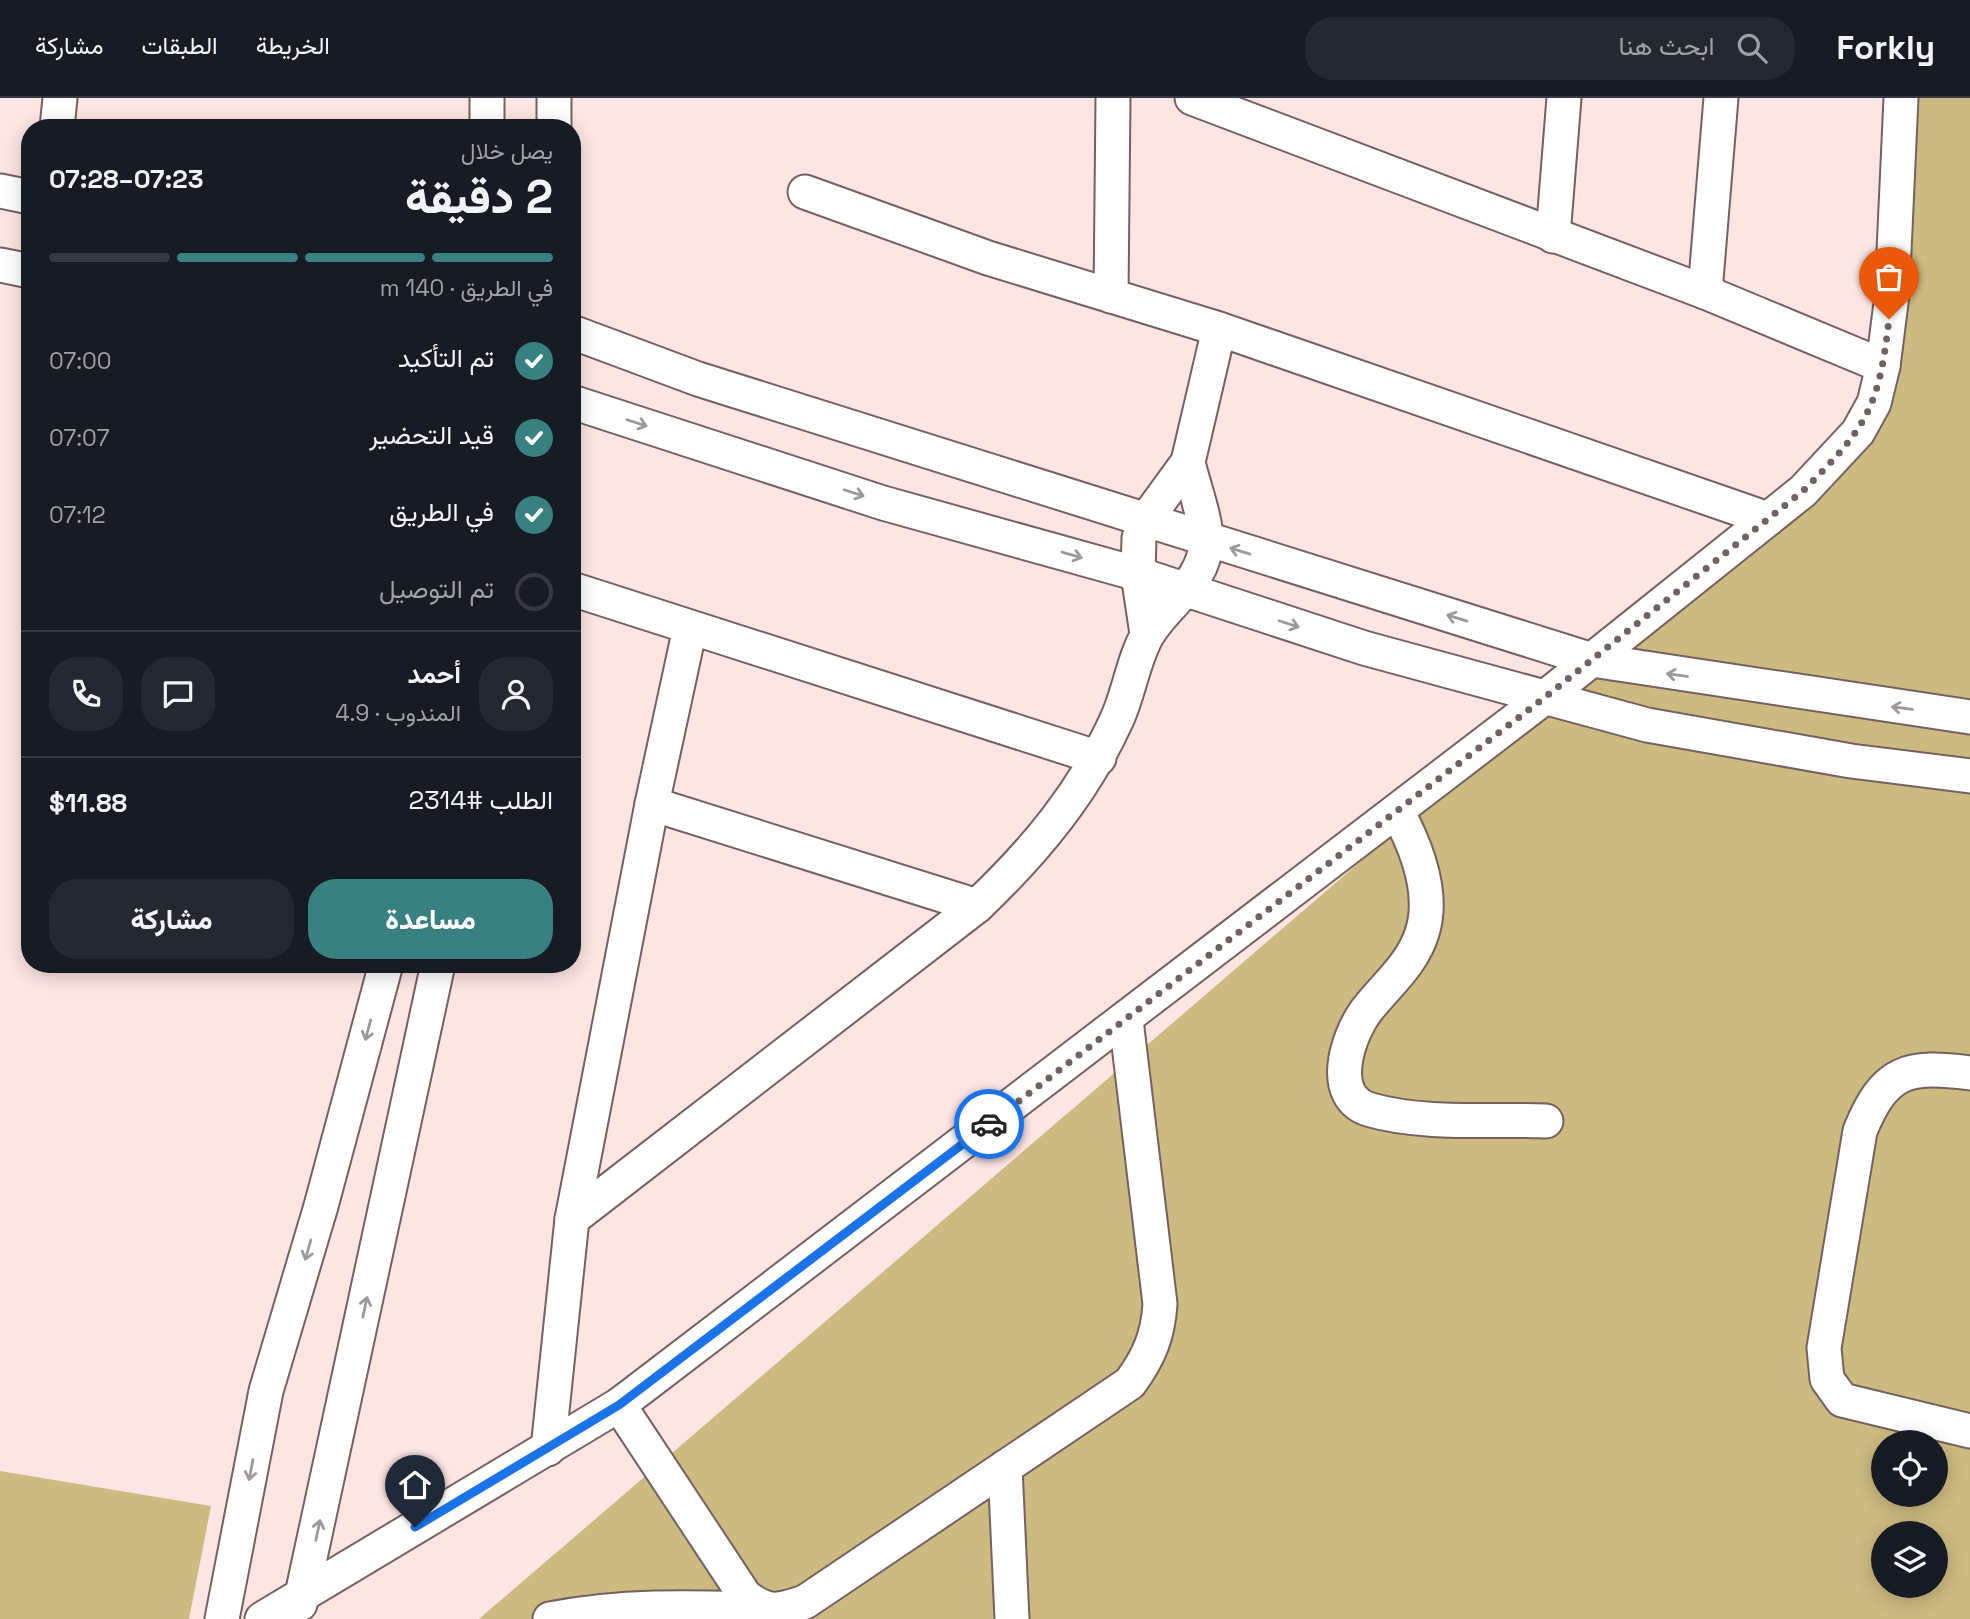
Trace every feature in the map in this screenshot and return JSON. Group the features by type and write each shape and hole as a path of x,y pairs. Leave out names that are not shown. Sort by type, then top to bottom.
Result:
{"street":[{"path":"58,119 60,98"},
{"path":"487,98 487,119"},
{"path":"554,98 554,119"},
{"path":"1111,296 1113,98"},
{"path":"1192,98 1706,292 1884,366"},
{"path":"1553,236 1564,98"},
{"path":"1706,292 1721,98"},
{"path":"262,1619 299,1605 619,1405 1544,698 1803,491 1857,432 1874,403 1884,366 1892,295 1901,98"},
{"path":"0,191 21,195"},
{"path":"806,192 988,258 1219,329 1768,519"},
{"path":"0,265 21,269"},
{"path":"1147,634 1138,574 1139,538 1145,521 1188,462 1219,329"},
{"path":"581,335 698,379 1592,660 1970,717"},
{"path":"581,405 883,503 1138,574 1364,648 1544,698 1647,725 1727,741 1970,776"},
{"path":"572,1219 977,906 1018,867 1077,792 1099,758 1125,701 1147,634 1185,591 1198,569 1206,540 1188,462"},
{"path":"581,593 1099,758"},
{"path":"548,1449 572,1219 652,804 690,628"},
{"path":"652,804 977,906"},
{"path":"1397,811 1416,852 1426,909 1422,934 1408,962 1366,1011 1354,1031 1344,1069 1353,1102 1370,1110 1414,1117 1546,1121"},
{"path":"222,1619 266,1391 321,1206 384,973"},
{"path":"299,1605 436,973"},
{"path":"550,1619 602,1609 652,1606 784,1609 806,1602 1130,1383 1148,1358 1159,1329 1160,1304 1126,1020"},
{"path":"1970,1073 1933,1068 1911,1071 1880,1090 1871,1105 1860,1131 1828,1322 1824,1365 1833,1390 1842,1400 1970,1432"},
{"path":"619,1405 745,1596 762,1609"},
{"path":"1005,1467 1012,1619"}],"shaded area":[{"path":"1918,98 1970,98 1970,1619 479,1619 1886,410"},
{"path":"0,1471 211,1506 189,1619 0,1619"}],"way so far":[{"path":"989,1124 1544,698 1803,491 1839,455 1874,403 1884,366 1889,319"}],"route":[{"path":"415,1527 619,1405 989,1124"}]}
